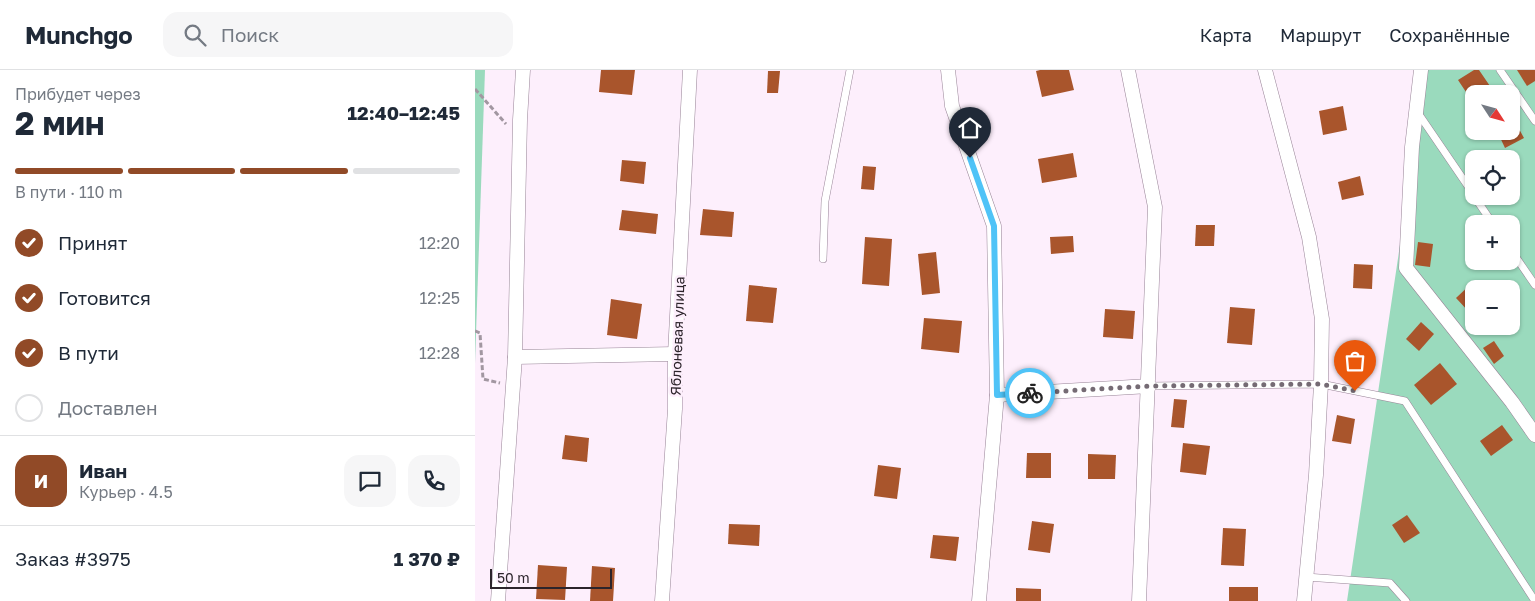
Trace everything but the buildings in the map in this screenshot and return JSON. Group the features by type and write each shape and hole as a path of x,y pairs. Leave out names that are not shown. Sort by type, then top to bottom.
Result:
{"street":[{"path":"498,601 515,357 523,70"},
{"name":"Яблоневая улица","path":"662,601 675,409 675,354 689,70"},
{"path":"949,70 953,106 994,226 997,395 979,601"},
{"path":"1129,70 1155,207 1139,601"},
{"path":"1265,70 1309,237 1322,319 1316,475 1303,601"},
{"path":"1421,70 1412,147 1406,268 1512,402 1535,435"},
{"path":"515,357 675,354"},
{"path":"997,395 1149,386"}],"lane":[{"path":"823,260 825,201 850,70"},
{"path":"1500,70 1535,121"},
{"path":"1416,111 1465,183"},
{"path":"1520,264 1535,286"},
{"path":"1149,386 1321,384 1405,401 1535,601"},
{"path":"1306,577 1390,583 1406,601"}],"path":[{"path":"475,89 520,140"},
{"path":"475,331 480,333 483,379 513,386"}],"green space":[{"path":"475,70 485,70 475,363"},
{"path":"1426,70 1535,70 1535,601 1347,601"}],"way so far":[{"path":"1030,393 1149,386 1321,384 1355,391"}],"route":[{"path":"970,158 994,226 997,395 1030,393"}]}
